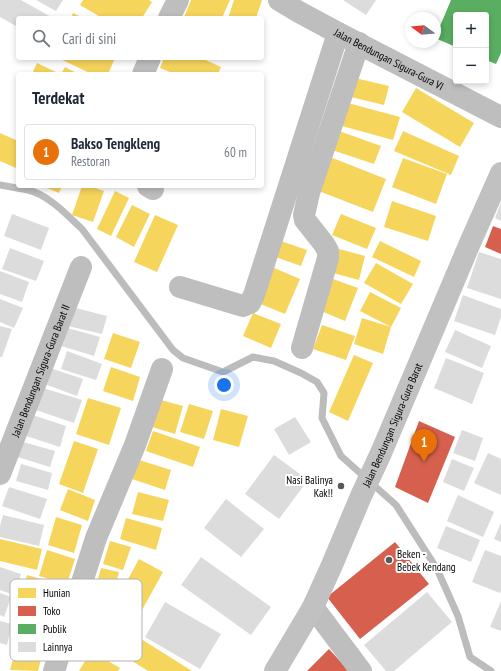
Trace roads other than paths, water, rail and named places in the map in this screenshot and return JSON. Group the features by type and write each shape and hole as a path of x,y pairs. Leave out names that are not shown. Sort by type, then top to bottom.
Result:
{"main road":[{"name":"Jalan Bendungan Sigura-Gura Barat","path":"275,671 313,607 501,174"}],"street":[{"path":"170,16 178,0"},
{"name":"Jalan Bendungan Sigura-Gura VI","path":"278,0 338,33 501,117"},
{"path":"180,286 243,306 250,303 254,295 338,33"},
{"path":"302,348 328,258 328,251 305,220 304,215 309,192 359,43"},
{"path":"144,72 149,60"},
{"name":"Jalan Bendungan Sigura-Gura Barat II","path":"0,474 81,266"},
{"path":"83,579 96,538 135,445 162,369"},
{"path":"313,607 361,671"},
{"path":"54,671 57,661"}],"waterway":[{"path":"0,185 16,188"},
{"path":"17,188 28,190 43,196 57,206 82,229 173,350 183,358 223,372 253,357 274,361 317,382 324,393 322,418 341,456 396,505 437,569 458,616 470,657 491,671"}],"place":[{"name":"Bakso Tengkleng","path":"424,462"},
{"name":"Nasi Balinya Kak!!","path":"341,486"},
{"name":"Beken - Bebek Kendang","path":"389,560"}]}
